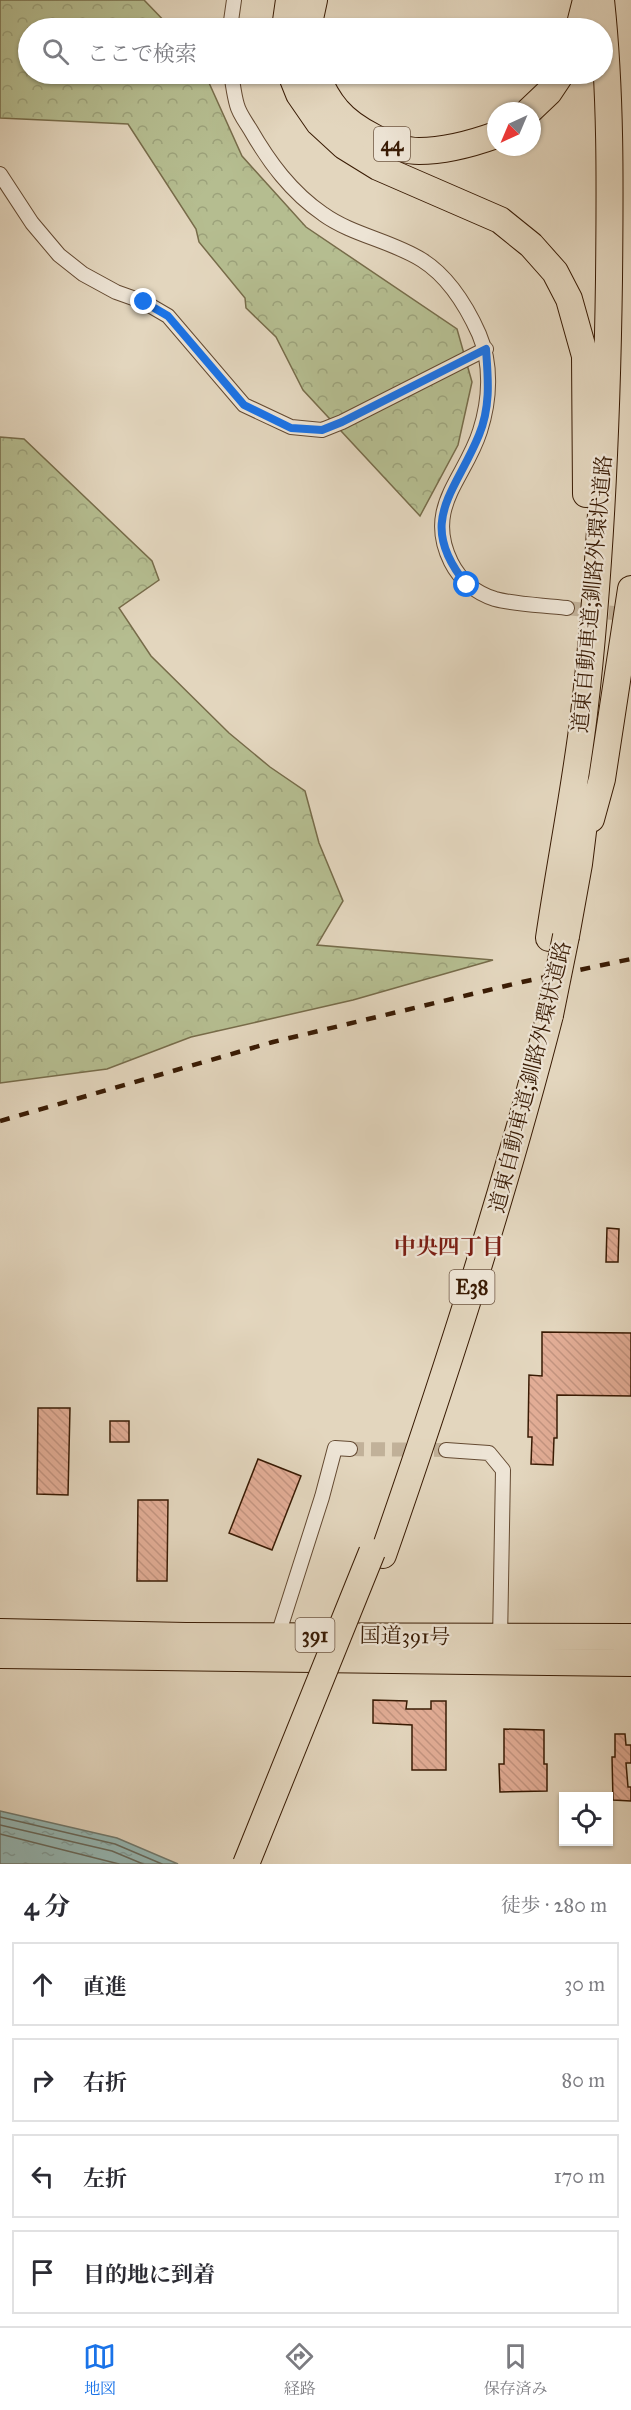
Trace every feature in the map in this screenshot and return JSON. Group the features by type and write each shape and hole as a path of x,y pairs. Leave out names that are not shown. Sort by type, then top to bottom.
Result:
{"highway":[{"path":"286,18 289,0"},
{"path":"310,18 314,0"},
{"path":"582,18 586,0"},
{"name":"道東自動車道;釧路外環状道路","path":"601,0 602,18"},
{"name":"道東自動車道;釧路外環状道路","path":"557,937 579,864 598,716 608,600 622,356 625,210 616,0"},
{"path":"295,84 299,94 319,123 344,146 378,167 500,220 531,245 555,272 569,299 585,356 587,393 584,716"},
{"name":"44","path":"322,84 337,111 360,129 388,144 417,151 446,149 473,144 487,139"},
{"path":"538,102 554,84"},
{"name":"道東自動車道;釧路外環状道路","path":"259,1864 429,1424 526,1110 541,1016 557,937 584,716 598,575 608,355 608,120 606,84"},
{"path":"579,864 602,779 631,589"},
{"name":"道東自動車道;釧路外環状道路","path":"246,1864 378,1554"},
{"name":"国道391号","path":"0,1632 278,1635 500,1649 631,1663"},
{"name":"国道391号","path":"0,1655 500,1649 631,1637"}],"street":[{"path":"231,18 234,0"},
{"path":"233,84 237,106 259,146 287,183 324,215 421,260 446,280 467,307 486,349 489,397 480,433 452,485 441,520 446,551 455,570 467,585 494,598 567,608"},
{"path":"0,174 32,223 59,255 83,274 116,292 144,302 168,316 244,405 291,428 322,430 342,422 486,349"},
{"path":"278,1635 322,1497 335,1448 350,1449"},
{"path":"446,1450 489,1453 503,1470 500,1649"}],"green space":[{"path":"0,0 144,0 161,18 18,18 18,84 210,84 242,156 306,227 457,329 472,382 458,445 420,516 303,390 276,337 246,308 245,298 199,242 196,229 128,124 0,118"},
{"path":"0,437 24,439 152,561 159,580 119,608 151,656 229,733 270,767 305,791 319,843 343,901 317,945 493,960 353,1000 191,1037 107,1069 0,1083"}],"water":[{"path":"0,1811 117,1838 178,1864 0,1864"}],"building":[{"path":"607,1228 619,1229 618,1262 606,1262"},
{"path":"542,1332 631,1333 631,1396 557,1395 557,1438 554,1438 553,1465 531,1464 532,1437 528,1437 529,1375 542,1376"},
{"path":"38,1408 70,1408 68,1495 37,1494"},
{"path":"110,1421 129,1421 129,1442 110,1442"},
{"path":"258,1459 301,1476 272,1550 229,1533"},
{"path":"138,1500 168,1500 167,1581 137,1581"},
{"path":"373,1700 407,1701 406,1709 431,1709 431,1701 446,1701 446,1770 412,1770 412,1725 373,1723"},
{"path":"504,1729 544,1730 547,1791 500,1792 499,1764 504,1764"},
{"path":"615,1734 625,1734 626,1745 631,1745 631,1763 626,1763 628,1787 631,1787 631,1801 613,1800 612,1757 615,1757"}],"tunnel":[{"path":"567,608 631,615"},
{"path":"350,1449 446,1450"}],"railway":[{"path":"0,1121 273,1042 522,982 631,959"}],"district":[{"name":"中央四丁目","path":"449,1246"}],"route":[{"path":"144,302 168,316 244,405 291,428 322,430 342,422 486,349 489,397 480,433 452,485 441,520 446,551 455,570 467,585"}]}
